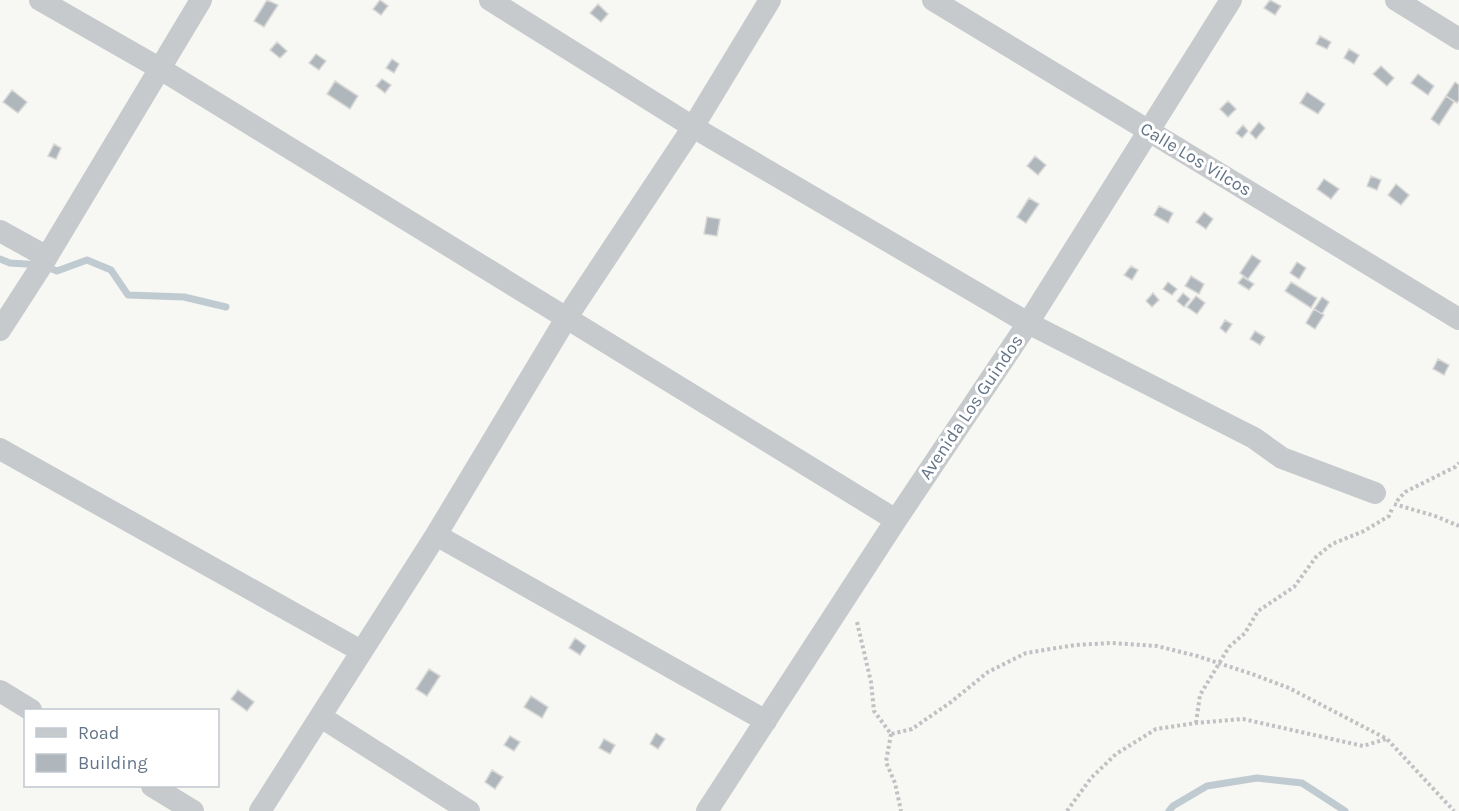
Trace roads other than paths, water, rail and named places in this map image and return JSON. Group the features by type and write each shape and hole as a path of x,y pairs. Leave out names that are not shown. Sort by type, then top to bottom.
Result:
{"street":[{"path":"40,0 159,68 896,520"},
{"path":"0,330 47,257 201,0"},
{"path":"489,0 693,127 1028,323 1254,438 1282,458 1385,498"},
{"path":"260,811 436,535 567,317 693,127 770,0"},
{"name":"Calle Los Vilcos","path":"933,0 1459,319"},
{"name":"Avenida Los Guindos","path":"707,811 896,520 1028,323 1231,0"},
{"path":"1396,0 1459,39"},
{"path":"0,231 47,257"},
{"path":"0,449 361,651"},
{"path":"436,535 766,721"},
{"path":"0,691 29,709"},
{"path":"321,717 469,811"},
{"path":"154,787 193,811"}],"waterway":[{"path":"0,259 10,263 42,265 57,271 87,260 111,270 128,295 184,297 226,307"},
{"path":"1169,811 1173,806 1207,786 1257,778 1302,783 1345,811"}]}
